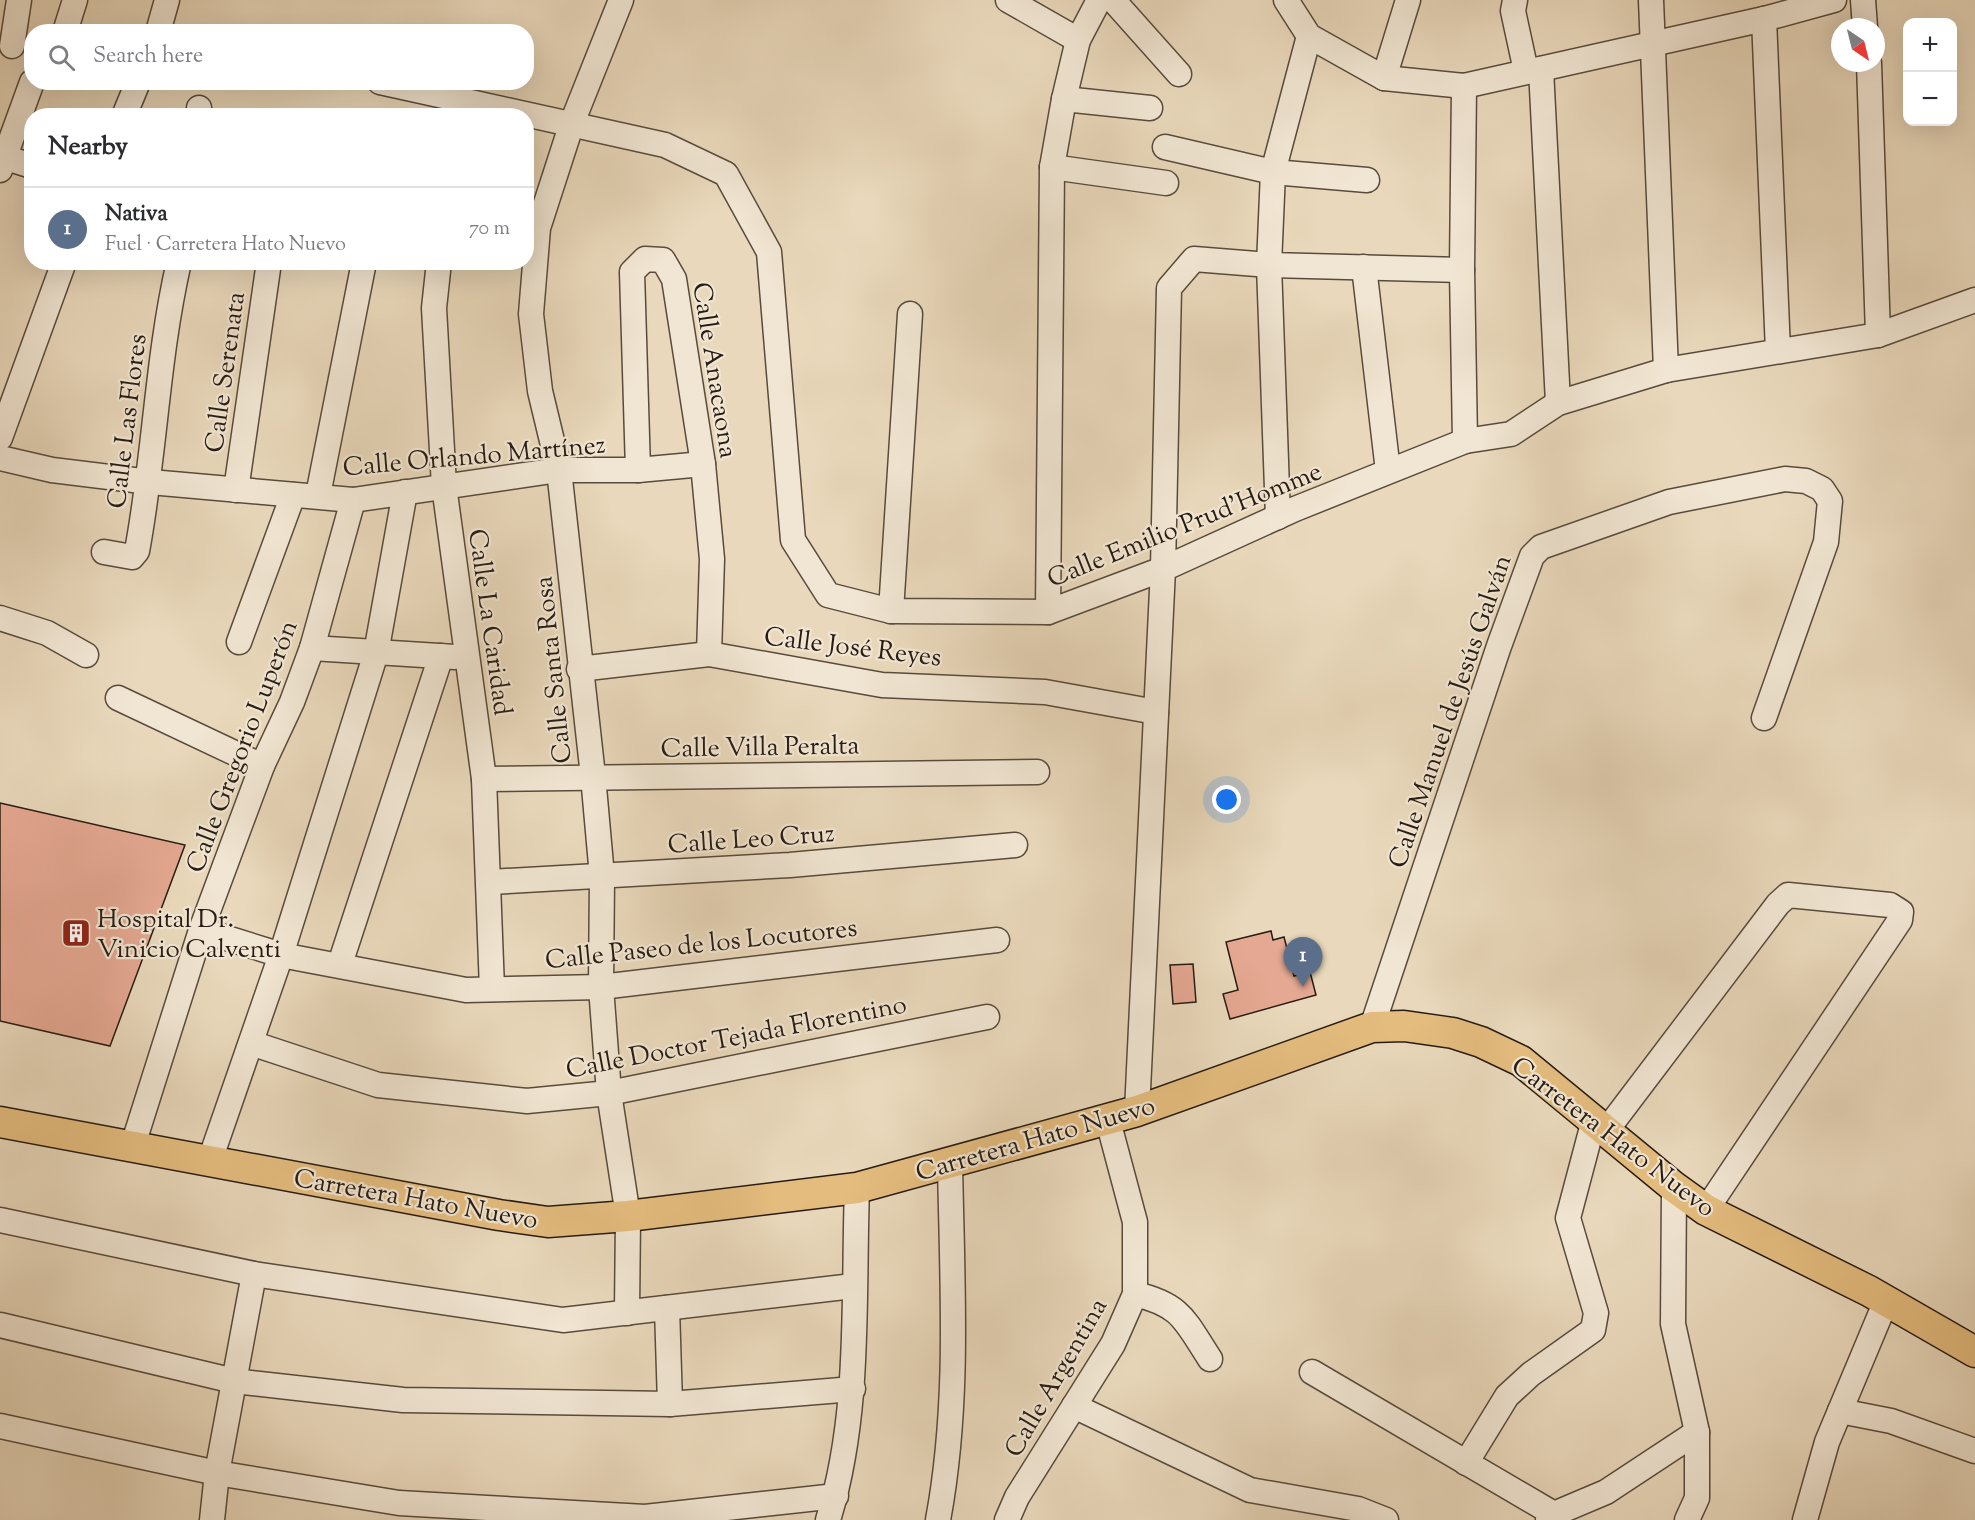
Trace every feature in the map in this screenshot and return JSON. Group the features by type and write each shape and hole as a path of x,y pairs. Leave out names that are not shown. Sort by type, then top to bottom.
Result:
{"main road":[{"name":"Carretera Hato Nuevo","path":"0,1122 509,1217 548,1222 628,1216 857,1188 1137,1110 1372,1028 1404,1026 1453,1033 1480,1042 1521,1061 1674,1187 1706,1210 1886,1301 1975,1352"}],"street":[{"path":"15,46 19,0"},
{"path":"68,24 75,0"},
{"path":"160,24 167,0"},
{"name":"Calle Santa Rosa","path":"621,0 572,123 537,228 531,314 540,391 559,470 579,669 593,776 602,876 601,987 609,1093 628,1216 627,1313"},
{"path":"1008,0 1078,40"},
{"path":"1048,612 1052,167 1064,99 1078,40 1099,0"},
{"path":"1113,0 1179,74"},
{"path":"1286,0 1309,36 1384,78 1464,86 1764,19 1834,0"},
{"path":"1384,78 1408,0"},
{"path":"1515,0 1513,11 1534,70 1558,403"},
{"path":"1652,0 1666,370"},
{"path":"1863,0 1864,18"},
{"path":"1764,19 1778,351"},
{"path":"1278,517 1269,265 1273,172 1309,36"},
{"path":"1869,72 1878,335"},
{"path":"1464,86 1462,270 1465,441"},
{"path":"24,165 2,161 29,90"},
{"path":"127,108 135,90"},
{"name":"Calle Emilio Prud'Homme","path":"408,90 470,108"},
{"path":"1064,99 1150,108"},
{"name":"Calle Emilio Prud'Homme","path":"534,118 572,123 665,145 726,174 769,252 793,540 828,595 891,611 1048,612 1163,569 1278,517 1465,441 1511,434 1558,403 1666,370 1878,335 1975,300"},
{"path":"1165,147 1273,172 1367,180"},
{"path":"1052,167 1166,183"},
{"name":"Calle Anacaona","path":"638,470 632,272 645,259 663,260 674,279 703,464 712,559 709,654"},
{"path":"1137,1110 1163,569 1169,288 1194,259 1269,265 1462,270"},
{"path":"1364,267 1388,471"},
{"path":"0,438 61,270"},
{"name":"Calle Las Flores","path":"104,552 132,557 137,551 150,482 167,313 177,270"},
{"name":"Calle Serenata","path":"236,490 268,270"},
{"path":"318,495 362,270"},
{"name":"Calle La Caridad","path":"438,270 434,308 444,486 484,778 490,882 492,989"},
{"path":"891,611 910,314"},
{"name":"Calle Orlando Martínez","path":"0,458 52,470 150,482 293,495 318,495 353,500 559,470 638,470 703,464"},
{"name":"Calle Manuel de Jesús Galván","path":"1372,1028 1499,646 1532,556 1541,548 1669,502 1785,479 1806,481 1822,489 1830,501 1826,542 1764,718"},
{"path":"210,1161 281,955 376,653 405,492"},
{"path":"240,642 293,495"},
{"name":"Calle Gregorio Luperón","path":"132,1148 201,930 262,766 292,702 312,648 353,500"},
{"path":"0,618 47,633 87,655"},
{"path":"312,648 467,658"},
{"name":"Calle José Reyes","path":"579,669 709,654 882,685 1045,692 1156,712"},
{"path":"340,964 441,656"},
{"path":"118,698 262,766"},
{"name":"Calle Villa Peralta","path":"484,778 1037,772"},
{"name":"Calle Leo Cruz","path":"490,882 790,865 1015,845"},
{"path":"1466,1463 1507,1396 1531,1374 1593,1330 1596,1313 1568,1218 1600,1125 1778,904 1788,895 1890,904 1897,908 1901,912 1900,920 1706,1210"},
{"name":"Calle Paseo de los Locutores","path":"201,930 281,955 340,964 466,990 601,987 997,940"},
{"name":"Calle Doctor Tejada Florentino","path":"251,1043 378,1085 527,1101 609,1093 987,1017"},
{"name":"Calle Argentina","path":"1007,1520 1017,1497 1113,1344 1135,1294 1135,1222 1107,1117"},
{"path":"938,1520 950,1429 954,1363 950,1163"},
{"path":"1674,1187 1673,1324 1697,1432 1696,1498 1687,1520"},
{"path":"828,1520 836,1496 853,1389 853,1286 857,1188"},
{"path":"0,1220 254,1274 563,1320 853,1286"},
{"path":"212,1520 217,1473 254,1274"},
{"path":"1135,1294 1160,1300 1180,1313 1210,1359"},
{"path":"1805,1520 1827,1442 1886,1301"},
{"path":"667,1308 670,1404"},
{"path":"0,1325 234,1381 403,1400 670,1404 853,1389"},
{"path":"1312,1372 1466,1463 1551,1517 1606,1492 1697,1432"},
{"path":"1074,1406 1250,1490 1358,1509 1386,1520"},
{"path":"1840,1411 1891,1421 1975,1451"},
{"path":"0,1426 217,1473 399,1503 645,1517 836,1496"}],"building":[{"name":"Hospital Dr. Vinicio Calventi","path":"0,803 185,845 110,1046 0,1021"},
{"path":"1271,931 1273,940 1284,937 1294,976 1310,972 1316,995 1230,1019 1223,994 1238,990 1226,942"},
{"path":"1193,964 1196,1002 1173,1004 1170,965"}],"place":[{"name":"Hospital Dr. Vinicio Calventi","path":"76,933"},
{"name":"Nativa","path":"1303,987"}]}
